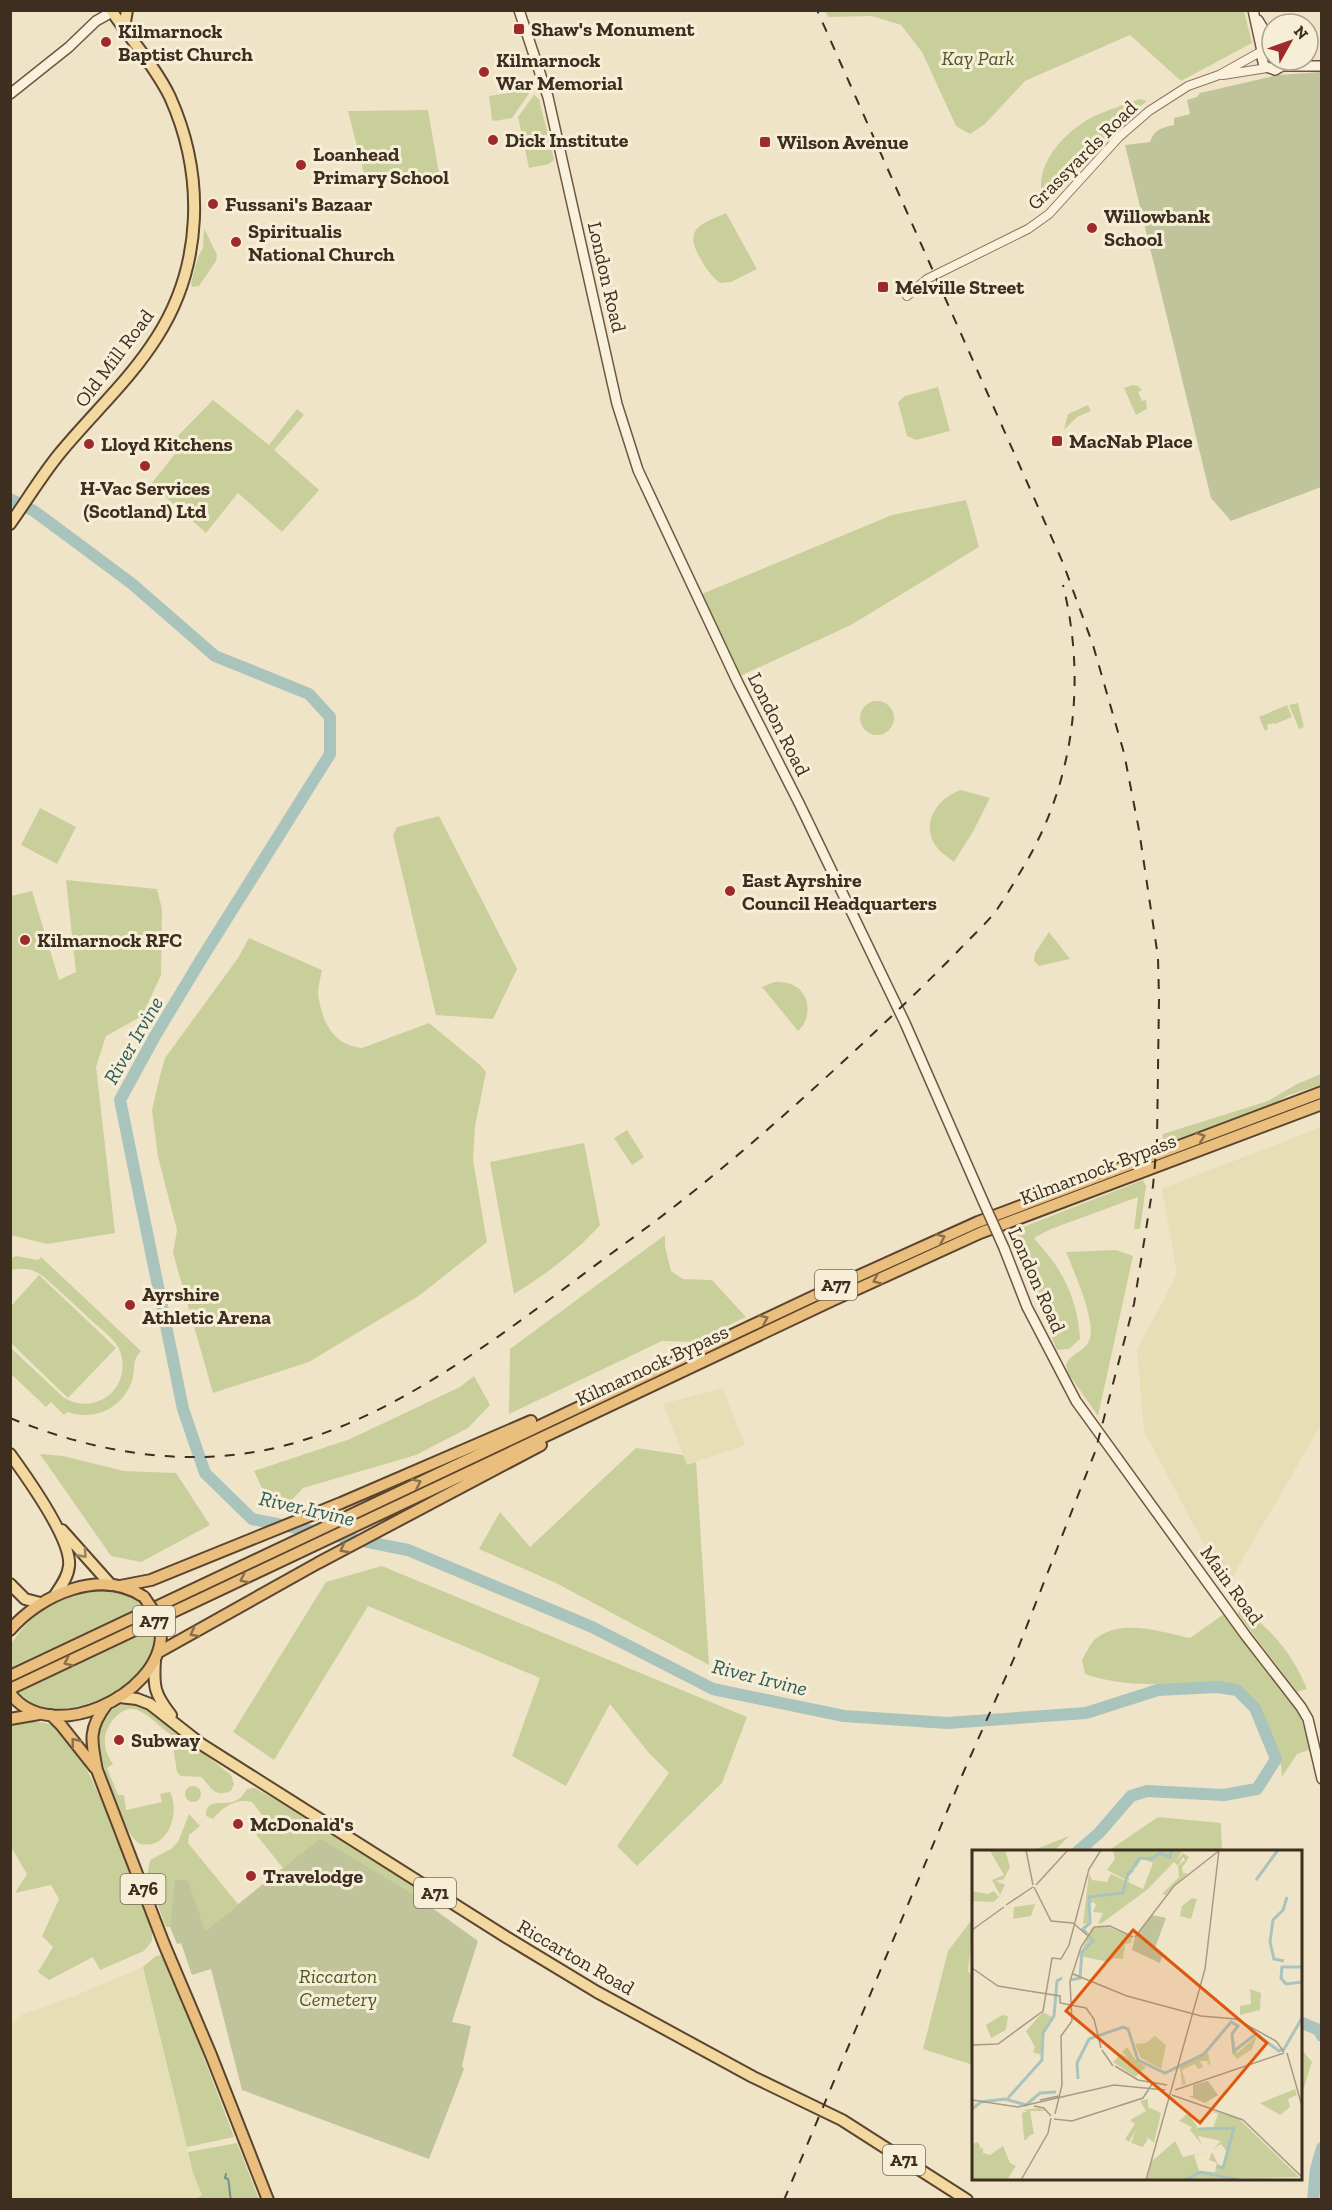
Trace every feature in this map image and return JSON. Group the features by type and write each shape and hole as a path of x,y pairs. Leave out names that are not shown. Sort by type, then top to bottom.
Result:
{"highway":[{"name":"Kilmarnock Bypass","path":"10,1691 385,1512 825,1291 978,1222 1322,1092"},
{"name":"Kilmarnock Bypass","path":"10,1676 364,1508 980,1233 1322,1104"},
{"name":"A77","path":"116,1586 151,1580 420,1470 560,1409 677,1367"},
{"name":"A77","path":"157,1656 318,1563 677,1367"},
{"path":"10,1630 40,1604 55,1595 84,1587 116,1586 134,1591 144,1597 157,1616 161,1635 157,1656 139,1682 107,1704 83,1712 60,1716 45,1714 10,1719"},
{"name":"A76","path":"10,1691 23,1706 45,1714 61,1725 97,1770"},
{"name":"A76","path":"107,1704 93,1726 93,1749 97,1770 164,1944 268,2199"}],"main road":[{"path":"123,28 127,10"},
{"name":"London Road","path":"519,10 548,97 617,404 638,470 738,683 799,803 905,1023 1004,1248 1027,1306 1076,1401 1092,1422"},
{"path":"10,94 69,47 96,21 112,11"},
{"name":"Old Mill Road","path":"10,524 60,453 111,396 157,338 180,292 192,248 195,212 194,179 180,124 169,96 112,11"},
{"path":"1254,12 1260,41"},
{"name":"Main Road","path":"1092,1422 1246,1636 1301,1707 1308,1719 1322,1779"},
{"path":"10,1454 56,1523 116,1586"},
{"path":"55,1595 66,1578 70,1564 56,1523"},
{"path":"10,1584 25,1599 40,1604"},
{"name":"Riccarton Road","path":"157,1656 154,1682 159,1699 180,1725"},
{"name":"Riccarton Road","path":"119,1697 137,1699 150,1704 180,1725 201,1744 506,1937 606,1997 753,2077 842,2120 967,2199"}],"street":[{"path":"1219,75 1260,52"},
{"path":"1219,75 1260,69"},
{"name":"Grassyards Road","path":"907,296 927,279 1028,229 1049,214 1119,136 1149,111 1188,86 1219,75"}],"shaded area":[{"path":"1321,1127 1321,1425 1233,1576 1218,1571 1144,1431 1137,1350 1177,1274 1162,1189"},
{"path":"723,1388 745,1445 687,1465 663,1404"},
{"path":"143,1967 193,2173 203,2195 196,2200 11,2199 12,2025 23,2014 72,1997"}],"green space":[{"name":"Kay Park","path":"825,11 1244,11 1252,43 1181,81 1130,35 1025,81 985,124 970,134 956,126 922,52 901,25 872,16 828,17"},
{"path":"1321,72 1321,487 1231,521 1211,498 1125,145 1150,142 1156,132 1174,125 1174,118 1190,114 1187,100 1197,97 1200,93 1278,75"},
{"path":"527,90 530,92 512,118 492,120 489,96"},
{"path":"534,95 539,99 554,160 549,164 529,168 518,117"},
{"path":"1139,99 1147,101 1118,124 1045,205 1041,192 1041,180 1044,168 1057,145 1087,120"},
{"path":"428,110 439,173 367,186 348,111"},
{"path":"726,213 757,269 731,282 720,283 703,264 693,238 698,227"},
{"path":"204,228 217,255 216,261 199,286 192,287 198,257 203,248"},
{"path":"1133,385 1142,390 1138,392 1142,401 1146,400 1147,409 1136,415 1124,388"},
{"path":"938,387 950,431 916,440 907,436 898,402 905,396"},
{"path":"213,400 269,445 297,409 304,415 274,450 319,490 282,532 238,493 206,533 151,484 175,454 168,446"},
{"path":"1088,405 1091,411 1077,417 1064,430 1068,414"},
{"path":"966,500 979,547 851,625 740,676 702,594 892,515"},
{"path":"877,701 889,706 894,718 889,730 877,735 865,730 860,718 865,706"},
{"path":"1298,703 1304,727 1299,729 1289,705"},
{"path":"1287,705 1292,717 1267,725 1268,729 1265,731 1259,717"},
{"path":"961,790 990,798 954,862 939,850 933,841 930,823 938,806 952,794"},
{"path":"40,808 76,827 57,864 21,845"},
{"path":"439,816 517,969 493,1019 436,1015 393,835 397,827"},
{"path":"66,880 157,889 162,909 161,975 142,1016 106,1036 96,1067 115,1233 47,1244 11,1235 11,896 32,891 59,980 76,972"},
{"path":"1049,932 1070,959 1039,966 1034,961 1035,953"},
{"path":"249,938 322,970 318,994 322,1013 330,1030 343,1042 362,1048 429,1023 486,1072 475,1126 473,1160 487,1242 420,1295 309,1362 213,1393 173,1253 177,1230 158,1157 152,1110 165,1058 238,958"},
{"path":"774,982 791,984 799,989 806,1000 806,1020 798,1031 762,987"},
{"path":"1321,1074 1321,1085 1289,1095 1266,1108 1198,1135 1162,1144 1163,1134 1268,1101 1297,1084"},
{"path":"627,1130 644,1157 632,1165 614,1138"},
{"path":"584,1143 600,1225 560,1262 514,1294 490,1162"},
{"path":"1143,1180 1146,1186 1140,1229 1134,1229 1138,1197 1051,1229 1034,1238 1060,1272 1078,1319 1080,1339 1069,1349 1057,1350 1008,1233"},
{"path":"665,1235 665,1246 671,1271 683,1279 712,1280 746,1317 693,1342 662,1341 509,1414 510,1349"},
{"path":"1116,1250 1133,1256 1098,1416 1068,1373 1066,1365 1088,1343 1091,1329 1083,1295 1066,1252"},
{"path":"16,1256 38,1260 41,1257 141,1351 136,1358 132,1381 127,1391 121,1399 106,1410 97,1414 67,1412 64,1415 51,1402 46,1407 11,1374 11,1348 63,1397 72,1402 88,1404 103,1399 114,1390 122,1369 121,1354 113,1340 40,1274 32,1270 11,1270 11,1258"},
{"path":"39,1275 116,1348 68,1398 11,1343 11,1306"},
{"path":"474,1376 490,1405 468,1428 416,1455 303,1488 291,1501 262,1488 254,1471 350,1439 460,1387"},
{"path":"636,1448 683,1455 687,1465 696,1462 709,1665 558,1584 479,1549 500,1512 530,1547"},
{"path":"40,1454 63,1456 124,1471 176,1473 210,1525 141,1562 111,1556"},
{"path":"382,1566 747,1717 722,1783 637,1866 617,1846 669,1773 648,1752 610,1704 566,1786 512,1756 540,1678 368,1606 274,1760 233,1732 326,1582"},
{"path":"95,1589 122,1592 135,1598 146,1607 11,1672 12,1644 27,1623 53,1604"},
{"path":"1241,1606 1262,1624 1288,1653 1307,1689 1297,1692 1238,1614"},
{"path":"1224,1614 1300,1716 1312,1749 1297,1754 1282,1777 1277,1748 1253,1701 1241,1688 1214,1682 1130,1683 1085,1674 1082,1660 1095,1639 1108,1632 1143,1628 1190,1638"},
{"path":"156,1626 157,1646 149,1663 137,1677 103,1698 84,1705 47,1708 30,1703 18,1692"},
{"path":"131,1703 145,1707 231,1775 234,1784 231,1791 220,1793 213,1790 201,1777 181,1776 177,1772 171,1735 137,1710 121,1712 106,1732 105,1744 113,1764 107,1768 118,1795 124,1795 126,1810 162,1802 160,1794 170,1792 173,1801 174,1810 169,1829 164,1837 148,1845 138,1843 126,1826 107,1778 100,1745 100,1730 104,1717 114,1708"},
{"path":"24,1721 43,1722 55,1727 65,1735 79,1755 110,1820 152,1930 152,1941 144,1951 100,1970 93,1957 49,1980 38,1972 53,1947 42,1936 59,1899 51,1885 15,1893 27,1874 11,1847 11,1724"},
{"path":"193,1786 201,1794 193,1802 185,1794"},
{"path":"255,1788 310,1819 435,1899 431,1907 320,1838 283,1868 254,1832 265,1822 252,1802 235,1802 213,1819 206,1816 211,1804 235,1801 247,1789"},
{"path":"189,1814 200,1826 189,1835 188,1843 238,1904 204,1932 188,1880 176,1880 170,1927 166,1927 147,1876 150,1860 171,1849 178,1842"},
{"path":"1158,1817 1221,1823 1222,1850 1109,1850"},
{"path":"1069,1836 1055,1850 1034,1850"},
{"name":"Riccarton Cemetery","path":"320,1838 417,1897 478,1941 452,2022 471,2026 462,2066 464,2069 429,2159 242,2090 211,1969 192,1975 181,1943 177,1944 170,1927 175,1880 188,1880 205,1931"},
{"path":"972,1919 968,1971 972,1977 972,2065 923,2049 948,1951"},
{"path":"163,1955 234,2137 187,2147 143,1967 156,1956"},
{"path":"1302,2050 1312,2062 1302,2094"},
{"path":"237,2143 259,2199 196,2199 202,2195 188,2152"}],"waterway":[{"name":"River Irvine","path":"10,499 34,511 131,583 215,656 309,694 330,717 330,754 202,958 120,1100 183,1409 205,1473 252,1519 408,1550 592,1627 713,1689 844,1716 947,1723 1086,1713 1158,1690 1217,1687 1237,1690 1255,1708 1276,1759 1257,1789 1224,1795 1147,1791 1131,1796 1099,1833 1079,1850"},
{"name":"River Irvine","path":"1302,2023 1319,2030 1322,2036"},
{"name":"River Irvine","path":"1313,2200 1316,2169 1322,2148"},
{"path":"226,2174 231,2200"}],"railway":[{"path":"784,2200 964,1771 1015,1656 1095,1452 1134,1304 1153,1186 1157,1141 1158,957 1139,830 1124,753 1093,645 1063,563 817,10"},
{"path":"10,1418 43,1430 109,1448 177,1457 245,1454 320,1435 359,1419 436,1378 543,1304 675,1206 723,1168 873,1034 983,926 1008,892 1044,827 1057,794 1066,760 1072,726 1074,655 1063,585"}],"place":[{"name":"Shaw's Monument","path":"519,29"},
{"name":"Kilmarnock Baptist Church","path":"106,42"},
{"name":"Kilmarnock War Memorial","path":"484,72"},
{"name":"Dick Institute","path":"493,140"},
{"name":"Wilson Avenue","path":"765,142"},
{"name":"Loanhead Primary School","path":"301,165"},
{"name":"Fussani's Bazaar","path":"213,204"},
{"name":"Willowbank School","path":"1092,228"},
{"name":"Spiritualis National Church","path":"236,242"},
{"name":"Melville Street","path":"883,287"},
{"name":"MacNab Place","path":"1057,441"},
{"name":"Lloyd Kitchens","path":"89,444"},
{"name":"H-Vac Services (Scotland) Ltd","path":"145,466"},
{"name":"East Ayrshire Council Headquarters","path":"730,891"},
{"name":"Kilmarnock RFC","path":"25,940"},
{"name":"Ayrshire Athletic Arena","path":"130,1305"},
{"name":"Subway","path":"119,1740"},
{"name":"McDonald's","path":"238,1824"},
{"name":"Travelodge","path":"251,1876"}]}
